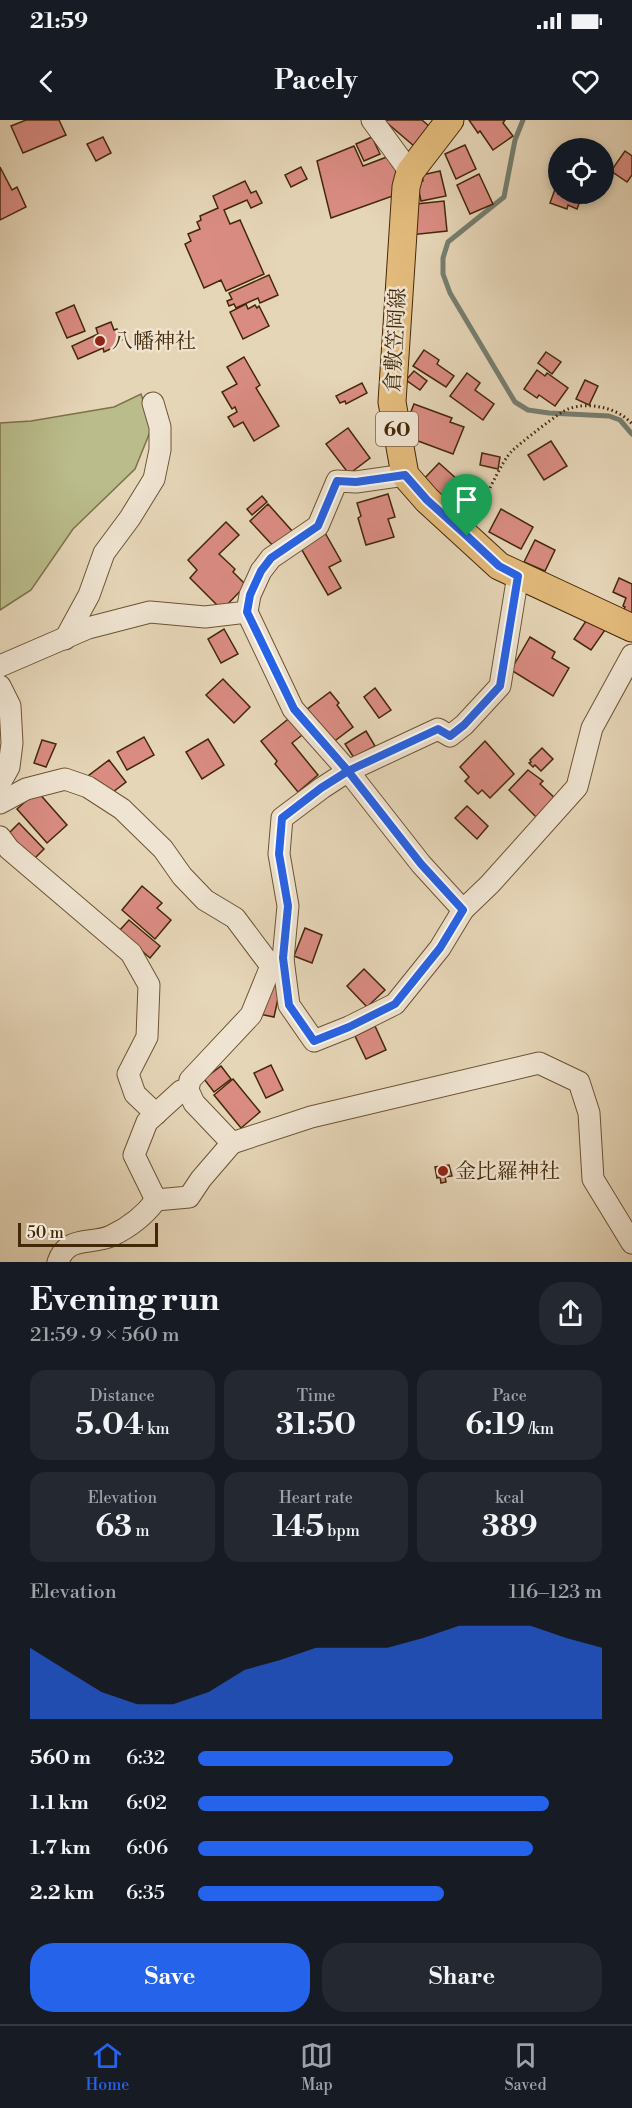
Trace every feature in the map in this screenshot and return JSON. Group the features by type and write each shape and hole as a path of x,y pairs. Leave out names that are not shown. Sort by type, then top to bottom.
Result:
{"main road":[{"name":"倉敷笠岡線","path":"405,475 392,402 405,187 410,172 450,120"},
{"name":"60","path":"405,475 427,500 499,566 632,628"}],"street":[{"path":"372,120 410,172"},
{"path":"65,639 89,595 104,553 130,518 154,479 160,450 160,427 153,403"},
{"path":"405,475 356,482 337,481 318,526 271,558 261,571 250,595 247,612 294,709 348,771 421,864 463,910"},
{"path":"232,1143 194,1103 188,1090 190,1080 251,1015 277,962 288,906 279,854 282,818 321,788 348,771 438,729 450,736 464,725 500,686 518,576"},
{"path":"0,666 88,628 150,612 205,617 247,612"},
{"path":"0,803 26,789 65,779 88,787 122,809 163,849 182,876 205,900 235,918 277,962 289,1005 314,1041 349,1027 395,1004 440,948 463,910 490,884 577,787 592,728 632,655"},
{"path":"0,686 10,706 12,744 9,766 0,783"},
{"path":"0,837 9,849 131,953 149,985 147,1037 128,1074 135,1094 156,1114"},
{"path":"58,1262 63,1252 78,1242 109,1237 146,1214 156,1200 189,1197 201,1179 232,1143 312,1117 539,1063 579,1082 590,1113 593,1179 632,1243"},
{"path":"156,1200 134,1155 147,1122 181,1091 188,1090"}],"path":[{"path":"467,536 511,452 557,416 583,406 603,408 624,415 632,424"}],"green space":[{"path":"141,394 152,427 135,469 73,529 31,590 0,610 0,423 31,421 114,407"}],"building":[{"path":"26,120 59,120 66,135 23,153 11,126"},
{"path":"387,120 422,120 430,127 414,146 386,122"},
{"path":"469,120 505,120 503,123 513,136 493,150"},
{"path":"103,137 111,153 96,161 87,144"},
{"path":"372,137 380,154 364,161 356,144"},
{"path":"465,145 476,169 456,179 445,154"},
{"path":"354,146 363,166 392,155 400,173 401,193 331,218 317,161"},
{"path":"625,151 632,156 632,175 627,182 614,173 614,167"},
{"path":"0,167 12,190 17,187 26,207 0,220"},
{"path":"301,167 307,179 291,187 285,175"},
{"path":"440,171 446,196 421,201 417,182 423,181 422,175"},
{"path":"479,174 493,204 470,214 457,185"},
{"path":"245,181 251,193 256,191 262,203 251,208 247,200 224,210 230,224 240,220 264,274 226,291 221,280 204,288 185,244 191,241 188,234 200,229 197,222 201,220 200,216 218,208 213,196"},
{"path":"444,201 447,231 410,235 409,222 417,221 416,204"},
{"path":"553,204 579,204 577,209 568,205 567,209"},
{"path":"269,275 278,295 260,303 258,298 236,308 234,304 229,306 227,301 232,299 229,293"},
{"path":"246,304 248,309 255,305 257,308 259,306 269,326 243,339 230,312"},
{"path":"74,305 85,331 67,338 56,313"},
{"name":"八幡神社","path":"111,322 122,340 116,343 117,346 104,352 103,348 78,359 72,346 98,334 96,328"},
{"path":"424,350 439,360 437,364 454,376 446,387 413,366"},
{"path":"546,352 561,362 552,374 538,363"},
{"path":"244,357 260,385 256,388 279,426 254,441 243,422 234,427 228,417 237,412 235,407 232,409 222,392 237,384 227,367"},
{"path":"537,370 545,376 547,373 568,388 555,406 539,395 537,398 524,389"},
{"path":"414,371 427,381 420,390 406,380"},
{"path":"467,373 480,383 475,390 494,404 483,420 450,396"},
{"path":"585,380 598,386 589,405 576,399"},
{"path":"362,383 367,393 346,404 345,401 340,403 336,396"},
{"path":"414,404 452,418 450,422 464,427 453,454 410,438 416,422 408,419"},
{"path":"348,428 370,458 349,474 326,444"},
{"path":"551,441 567,466 544,480 528,455"},
{"path":"482,453 500,457 498,469 480,465"},
{"path":"439,463 458,480 441,500 421,482"},
{"path":"388,494 395,517 388,519 394,537 366,545 358,518 361,516 357,503"},
{"path":"262,496 267,502 252,515 247,509"},
{"path":"268,504 293,532 275,548 250,521"},
{"path":"501,509 533,527 521,549 489,532"},
{"path":"226,522 239,535 219,554 235,569 233,572 246,585 222,610 190,578 197,570 188,560"},
{"path":"324,531 341,561 329,567 341,588 328,595 299,545"},
{"path":"535,540 555,550 545,571 524,562"},
{"path":"619,578 632,584 632,618 622,613 626,598 613,592"},
{"path":"588,618 605,630 591,650 574,639"},
{"path":"224,629 238,654 221,663 208,639"},
{"path":"530,637 555,652 552,658 569,668 553,696 511,670"},
{"path":"223,679 250,707 234,723 206,695"},
{"path":"375,688 391,710 379,718 364,697"},
{"path":"330,692 353,727 332,743 306,710"},
{"path":"292,716 306,732 292,743 318,775 298,792 275,764 277,761 261,741"},
{"path":"366,731 375,746 354,758 345,744"},
{"path":"144,737 154,755 127,770 117,752"},
{"path":"208,739 224,765 202,779 186,752"},
{"path":"42,740 56,744 46,767 34,763"},
{"path":"485,741 514,774 490,798 482,790 478,794 465,781 469,777 460,767"},
{"path":"542,748 553,759 541,771 529,763"},
{"path":"109,760 126,782 105,798 88,776"},
{"path":"528,770 543,781 540,784 557,800 539,820 509,790"},
{"path":"37,791 67,825 47,843 17,809"},
{"path":"467,806 488,826 477,839 455,818"},
{"path":"19,823 44,849 32,861 7,835"},
{"path":"142,886 162,903 157,908 171,920 155,939 122,910"},
{"path":"129,920 160,946 150,958 119,931"},
{"path":"305,928 322,935 312,963 294,956"},
{"path":"364,969 385,990 367,1007 347,986"},
{"path":"266,982 281,985 274,1017 259,1014"},
{"path":"375,1026 386,1050 366,1059 355,1036"},
{"path":"271,1065 283,1090 266,1098 254,1073"},
{"path":"221,1066 231,1079 214,1092 204,1079"},
{"path":"233,1079 260,1112 241,1128 214,1095"},
{"name":"金比羅神社","path":"449,1165 452,1176 445,1177 446,1182 441,1183 440,1177 437,1178 435,1167"}],"waterway":[{"path":"523,120 515,140 504,197 448,242 443,258 443,274 450,293 515,402 528,410 609,416 620,420 632,434"}],"place":[{"name":"八幡神社","path":"100,341"},
{"name":"金比羅神社","path":"443,1171"}],"route":[{"path":"467,536 427,500 405,475 356,482 337,481 318,526 271,558 261,571 250,595 247,612 294,709 348,771 321,788 282,818 279,854 288,906 283,958 289,1005 314,1041 349,1027 395,1004 440,948 463,910 421,864 348,771 438,729 450,736 464,725 500,686 518,576 499,566 467,536"}]}
